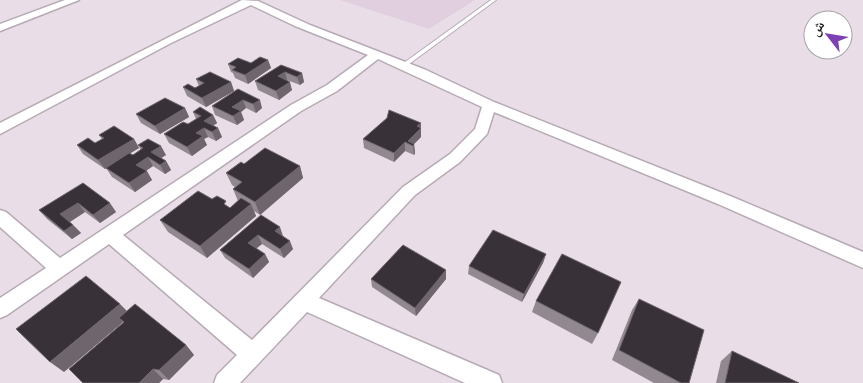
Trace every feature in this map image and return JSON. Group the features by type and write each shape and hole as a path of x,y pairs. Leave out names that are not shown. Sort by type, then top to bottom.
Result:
{"street":[{"path":"0,28 74,0"},
{"path":"0,129 167,40 249,1 304,26 377,54 460,90 489,105 724,200 863,260"},
{"path":"0,309 296,108 332,88 377,54"},
{"path":"224,383 409,191 455,158 482,132 489,105"},
{"path":"0,217 59,268"},
{"path":"109,234 252,354"},
{"path":"304,301 491,383"}],"lane":[{"path":"403,66 494,0"}],"shaded area":[{"path":"340,0 475,0 429,29"}],"building":[{"path":"260,57 268,60 245,75 232,70 236,67 228,64 238,58 251,63"},
{"path":"281,65 302,73 297,77 285,72 278,76 290,82 276,91 255,81"},
{"path":"210,72 231,82 202,98 183,87 188,84 195,88 204,83 196,79"},
{"path":"238,89 260,100 253,104 243,100 232,107 241,111 233,116 212,106"},
{"path":"165,98 185,108 155,126 136,114"},
{"path":"200,107 213,115 204,121 218,128 212,132 204,128 196,133 203,136 187,147 164,134 183,122 188,124 201,116 193,112"},
{"path":"389,110 421,123 417,126 421,128 408,141 414,144 413,146 405,142 394,153 363,139 387,118"},
{"path":"114,126 134,139 98,160 77,145 88,138 95,143 104,138 99,135"},
{"path":"148,139 161,146 151,152 166,161 160,165 148,157 136,165 147,171 129,183 106,168 129,153 133,155 143,148 138,145"},
{"path":"265,148 300,166 255,202 233,189 242,182 226,173 241,162 244,164"},
{"path":"83,183 110,203 93,215 78,203 60,214 73,225 64,231 39,210"},
{"path":"198,191 212,199 217,196 226,201 224,204 230,208 241,198 251,204 200,246 160,220"},
{"path":"261,215 280,227 275,231 290,241 280,249 258,235 248,243 265,254 249,269 220,250"},
{"path":"493,230 546,254 524,294 469,266"},
{"path":"403,245 446,270 415,308 371,279"},
{"path":"562,254 621,282 598,333 536,301"},
{"path":"86,276 120,304 50,362 16,329"},
{"path":"639,299 704,330 689,383 681,383 619,350"},
{"path":"135,304 186,345 159,370 153,369 139,383 83,383 69,369 124,322 119,318"},
{"path":"732,351 799,383 725,383"}]}
